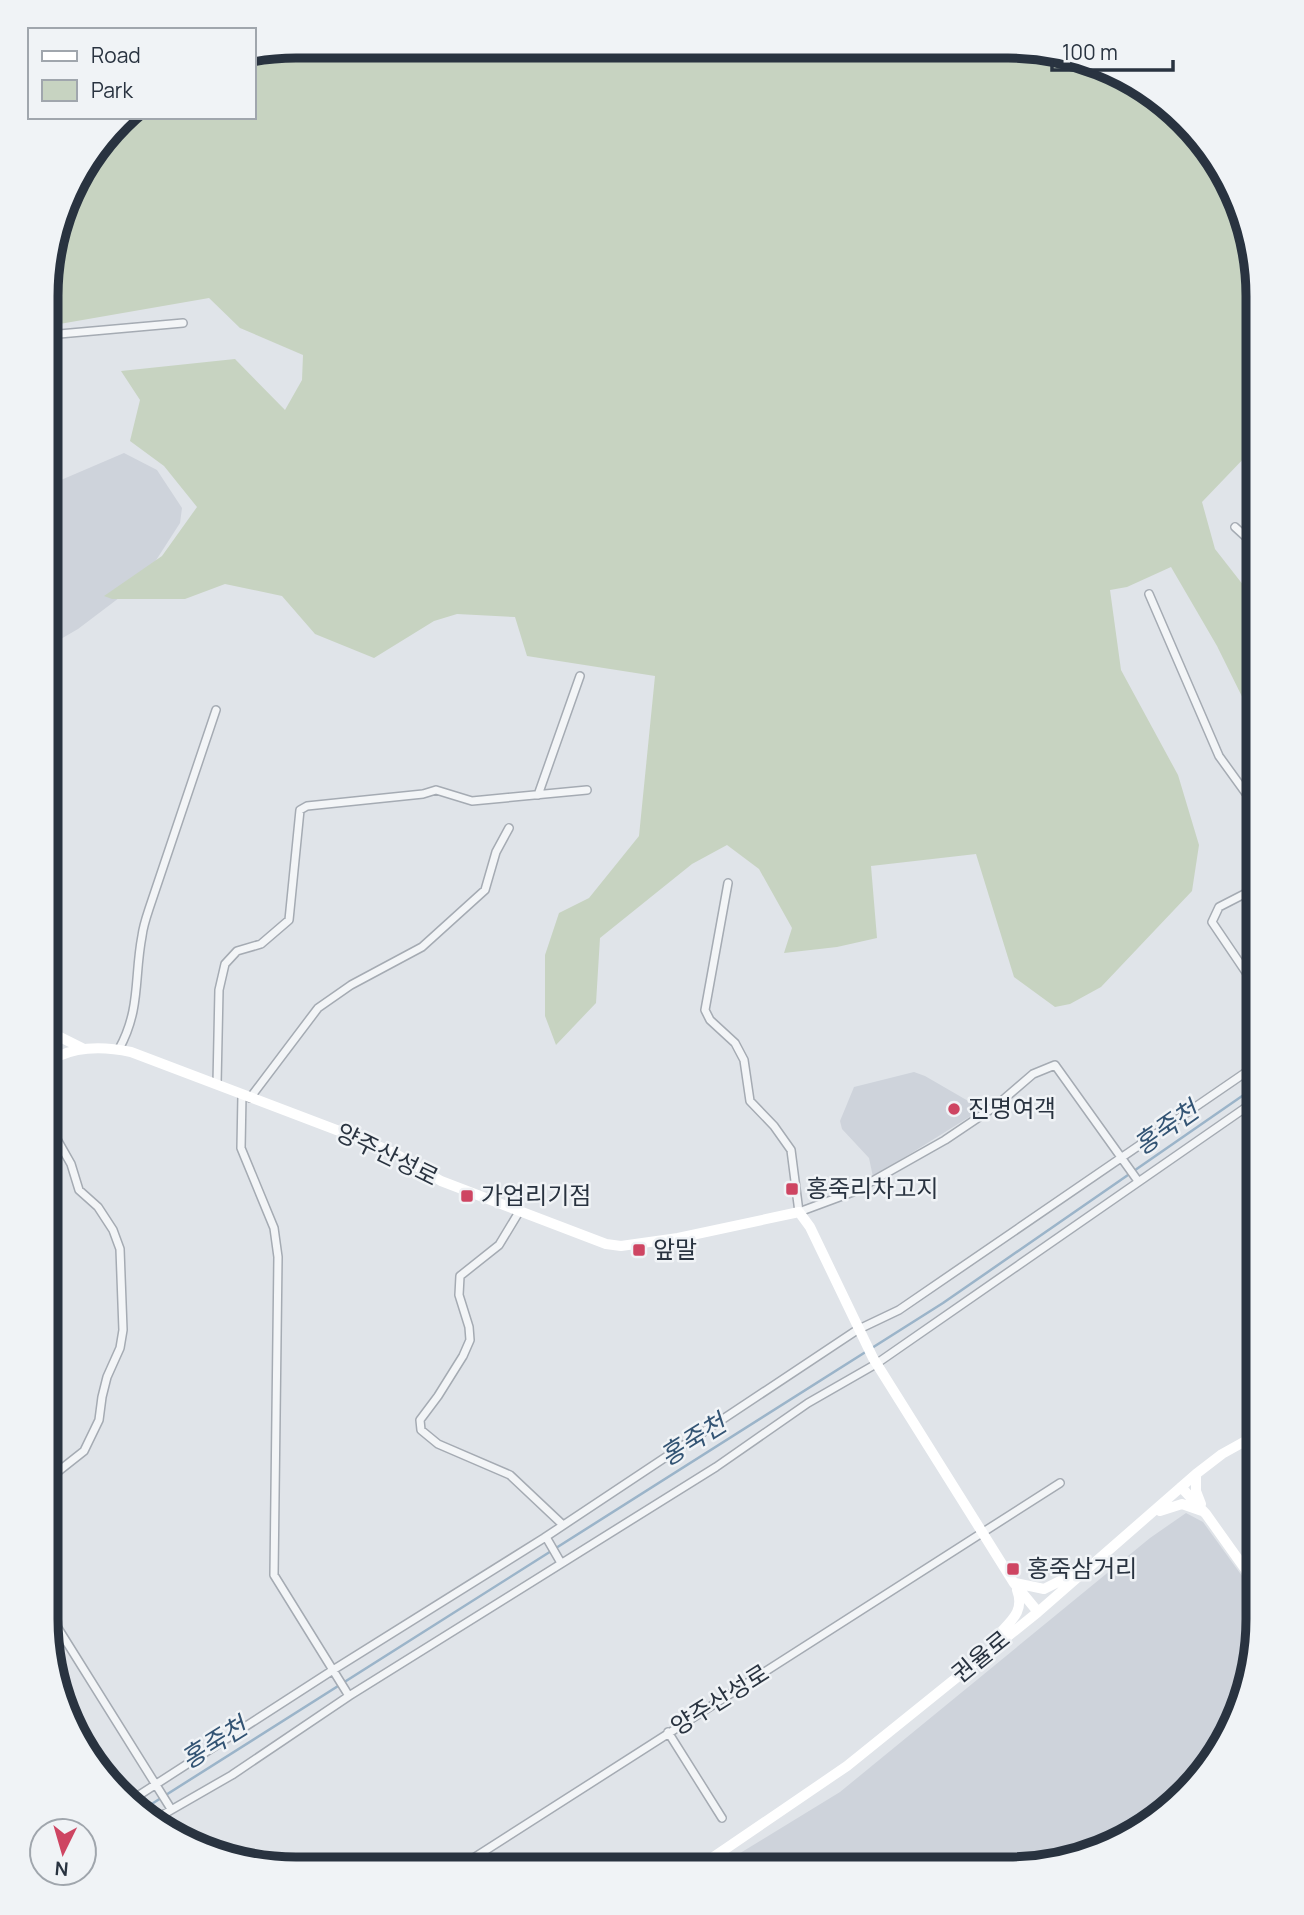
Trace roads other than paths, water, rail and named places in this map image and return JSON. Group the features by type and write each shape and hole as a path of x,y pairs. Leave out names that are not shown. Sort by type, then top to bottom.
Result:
{"street":[{"path":"58,334 183,323"},
{"path":"1235,527 1246,537"},
{"path":"1149,594 1219,756 1246,793"},
{"path":"538,795 580,676"},
{"path":"118,1049 127,1035 138,992 141,937 149,909 216,710"},
{"path":"217,1084 219,990 225,964 237,951 261,944 289,920 300,810 307,806 423,794 436,790 472,801 587,790"},
{"path":"349,1696 274,1575 278,1257 274,1228 241,1148 246,1096 318,1008 351,985 422,947 485,890 496,852 509,828"},
{"path":"728,883 705,1010 710,1020 735,1043 744,1060 750,1101 774,1126 791,1150 799,1212 810,1227 874,1361 1014,1583 1038,1612"},
{"path":"1246,893 1219,908 1212,922 1246,972"},
{"path":"58,1036 85,1049"},
{"name":"양주산성로","path":"59,1056 85,1049 118,1049 376,1145 441,1181 519,1212 606,1244 621,1246 678,1238 799,1212 853,1192 912,1159 997,1105 1034,1074 1055,1065 1122,1158"},
{"path":"137,1796 546,1537 858,1330 909,1303 1246,1072"},
{"path":"162,1815 232,1775 349,1696 716,1468 1246,1107"},
{"path":"58,1142 71,1164 79,1190 99,1207 113,1230 120,1249 124,1330 120,1348 107,1377 99,1420 84,1451 58,1472"},
{"path":"1122,1158 1138,1181"},
{"path":"519,1212 499,1245 460,1276 459,1295 469,1326 470,1340 463,1356 420,1420 421,1430 438,1444 510,1475 563,1525"},
{"name":"권율로","path":"714,1857 847,1766 1038,1612 1196,1474 1222,1454 1246,1441"},
{"path":"1196,1474 1196,1491 1206,1514"},
{"name":"양주산성로","path":"475,1857 1060,1483"},
{"path":"1181,1487 1246,1563"},
{"path":"1153,1513 1182,1504 1206,1514"},
{"path":"546,1537 561,1563"},
{"path":"1014,1583 1044,1589 1095,1563"},
{"path":"987,1651 995,1638 1017,1616 1020,1599 1014,1583"},
{"path":"59,1629 171,1809"},
{"path":"668,1732 722,1818"}],"waterway":[{"name":"홍죽천","path":"149,1806 943,1303 1246,1093"}],"place":[{"name":"진명여객","path":"954,1109"},
{"name":"홍죽리차고지","path":"792,1189"},
{"name":"가업리기점","path":"467,1196"},
{"name":"앞말","path":"639,1250"},
{"name":"홍죽삼거리","path":"1013,1569"}]}
